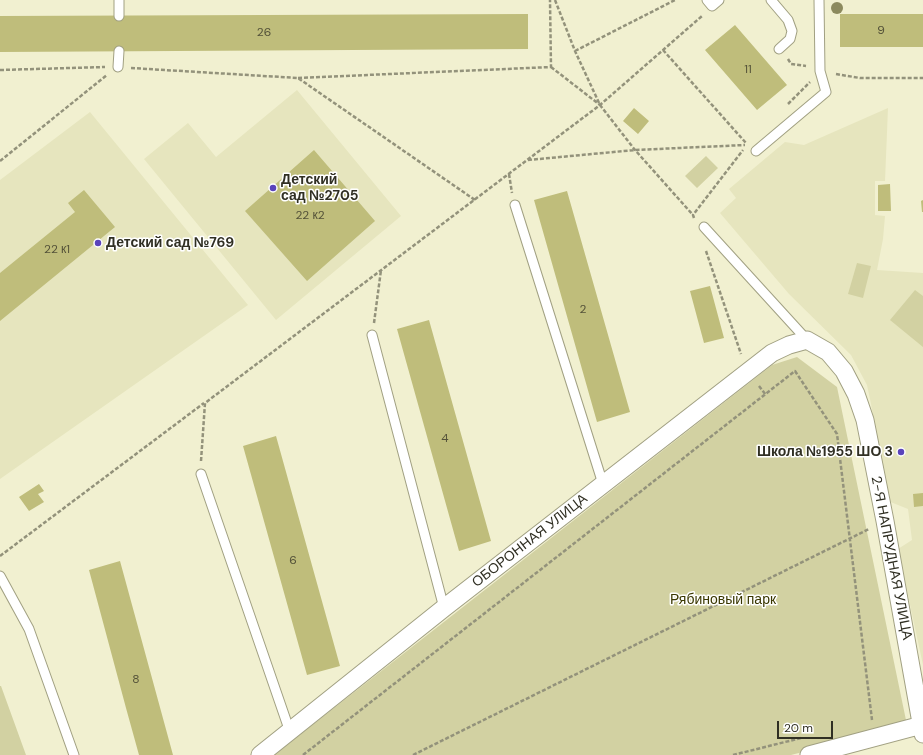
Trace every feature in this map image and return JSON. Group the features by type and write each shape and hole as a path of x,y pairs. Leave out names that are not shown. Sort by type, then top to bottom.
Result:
{"street":[{"name":"ОБОРОННАЯ УЛИЦА","path":"260,755 444,608 772,353 789,344 807,340"},
{"name":"2-Я НАПРУДНАЯ УЛИЦА","path":"807,340 828,352 844,371 856,394 865,420 885,520 922,730"},
{"path":"809,755 922,730"}],"lane":[{"path":"119,0 119,16"},
{"path":"709,3 720,0"},
{"path":"771,0 788,20 792,31 790,39 779,49"},
{"path":"756,151 826,92 820,71 819,0"},
{"path":"118,51 118,67"},
{"path":"515,205 603,484"},
{"name":"2-Я НАПРУДНАЯ УЛИЦА","path":"704,228 807,340"},
{"path":"372,335 444,608"},
{"path":"201,474 290,732"},
{"path":"0,576 29,629 74,755"}],"path":[{"path":"550,0 551,67"},
{"path":"555,0 574,51 600,105 635,150 704,228"},
{"path":"574,51 675,0"},
{"path":"0,556 600,105 663,50 709,3"},
{"path":"779,49 791,64 808,66 820,71 860,78 923,78"},
{"path":"663,50 747,144"},
{"path":"0,70 118,67 298,78 551,67 600,105"},
{"path":"0,161 118,67"},
{"path":"786,105 820,71"},
{"path":"298,78 474,200"},
{"path":"527,160 635,150 747,144"},
{"path":"693,215 747,144"},
{"path":"509,174 515,205"},
{"path":"693,215 696,222"},
{"path":"703,245 748,372 766,395"},
{"path":"372,335 382,270"},
{"path":"302,755 795,371 837,434 872,720"},
{"path":"201,474 205,402"},
{"path":"413,755 850,539 885,520"},
{"path":"733,755 802,737"}],"shaded area":[{"name":"Детский сад №2705","path":"297,90 401,216 276,320 144,159 188,123 216,157"},
{"path":"888,108 885,181 875,181 875,215 885,216 883,239 877,270 923,273 923,665 898,549 912,540 908,509 888,501 867,385 851,355 789,294 720,213 736,198 729,189 785,142 804,145"},
{"name":"Детский сад №769","path":"90,112 248,305 0,479 0,180"}],"green space":[{"path":"706,156 718,168 697,188 685,176"},
{"path":"857,263 871,266 863,298 848,294"},
{"path":"915,290 923,296 923,347 890,320"},
{"name":"Рябиновый парк","path":"797,357 837,387 907,725 791,755 274,755 772,365"},
{"path":"1,686 26,755 0,755"}],"building":[{"path":"528,14 528,49 0,52 0,16"},
{"path":"840,14 923,14 923,47 840,47"},
{"path":"735,25 787,85 757,110 705,50"},
{"path":"634,108 649,121 638,134 623,121"},
{"path":"314,150 375,221 307,281 245,211"},
{"path":"890,184 891,211 878,211 878,185"},
{"path":"84,190 115,227 0,321 0,273 75,212 68,203"},
{"path":"567,191 630,412 597,422 534,200"},
{"path":"923,200 923,212 922,212 921,201"},
{"path":"710,286 724,338 704,343 690,291"},
{"path":"429,320 491,541 459,551 397,329"},
{"path":"276,436 340,666 307,675 243,446"},
{"path":"39,484 44,491 38,494 44,502 29,511 19,497"},
{"path":"923,493 923,506 914,507 913,494"},
{"path":"120,561 173,755 139,755 126,708 89,570"}],"place":[{"name":"Детский сад №2705","path":"273,188"},
{"name":"Детский сад №769","path":"98,243"},
{"name":"Школа №1955 ШО 3","path":"901,452"}]}
